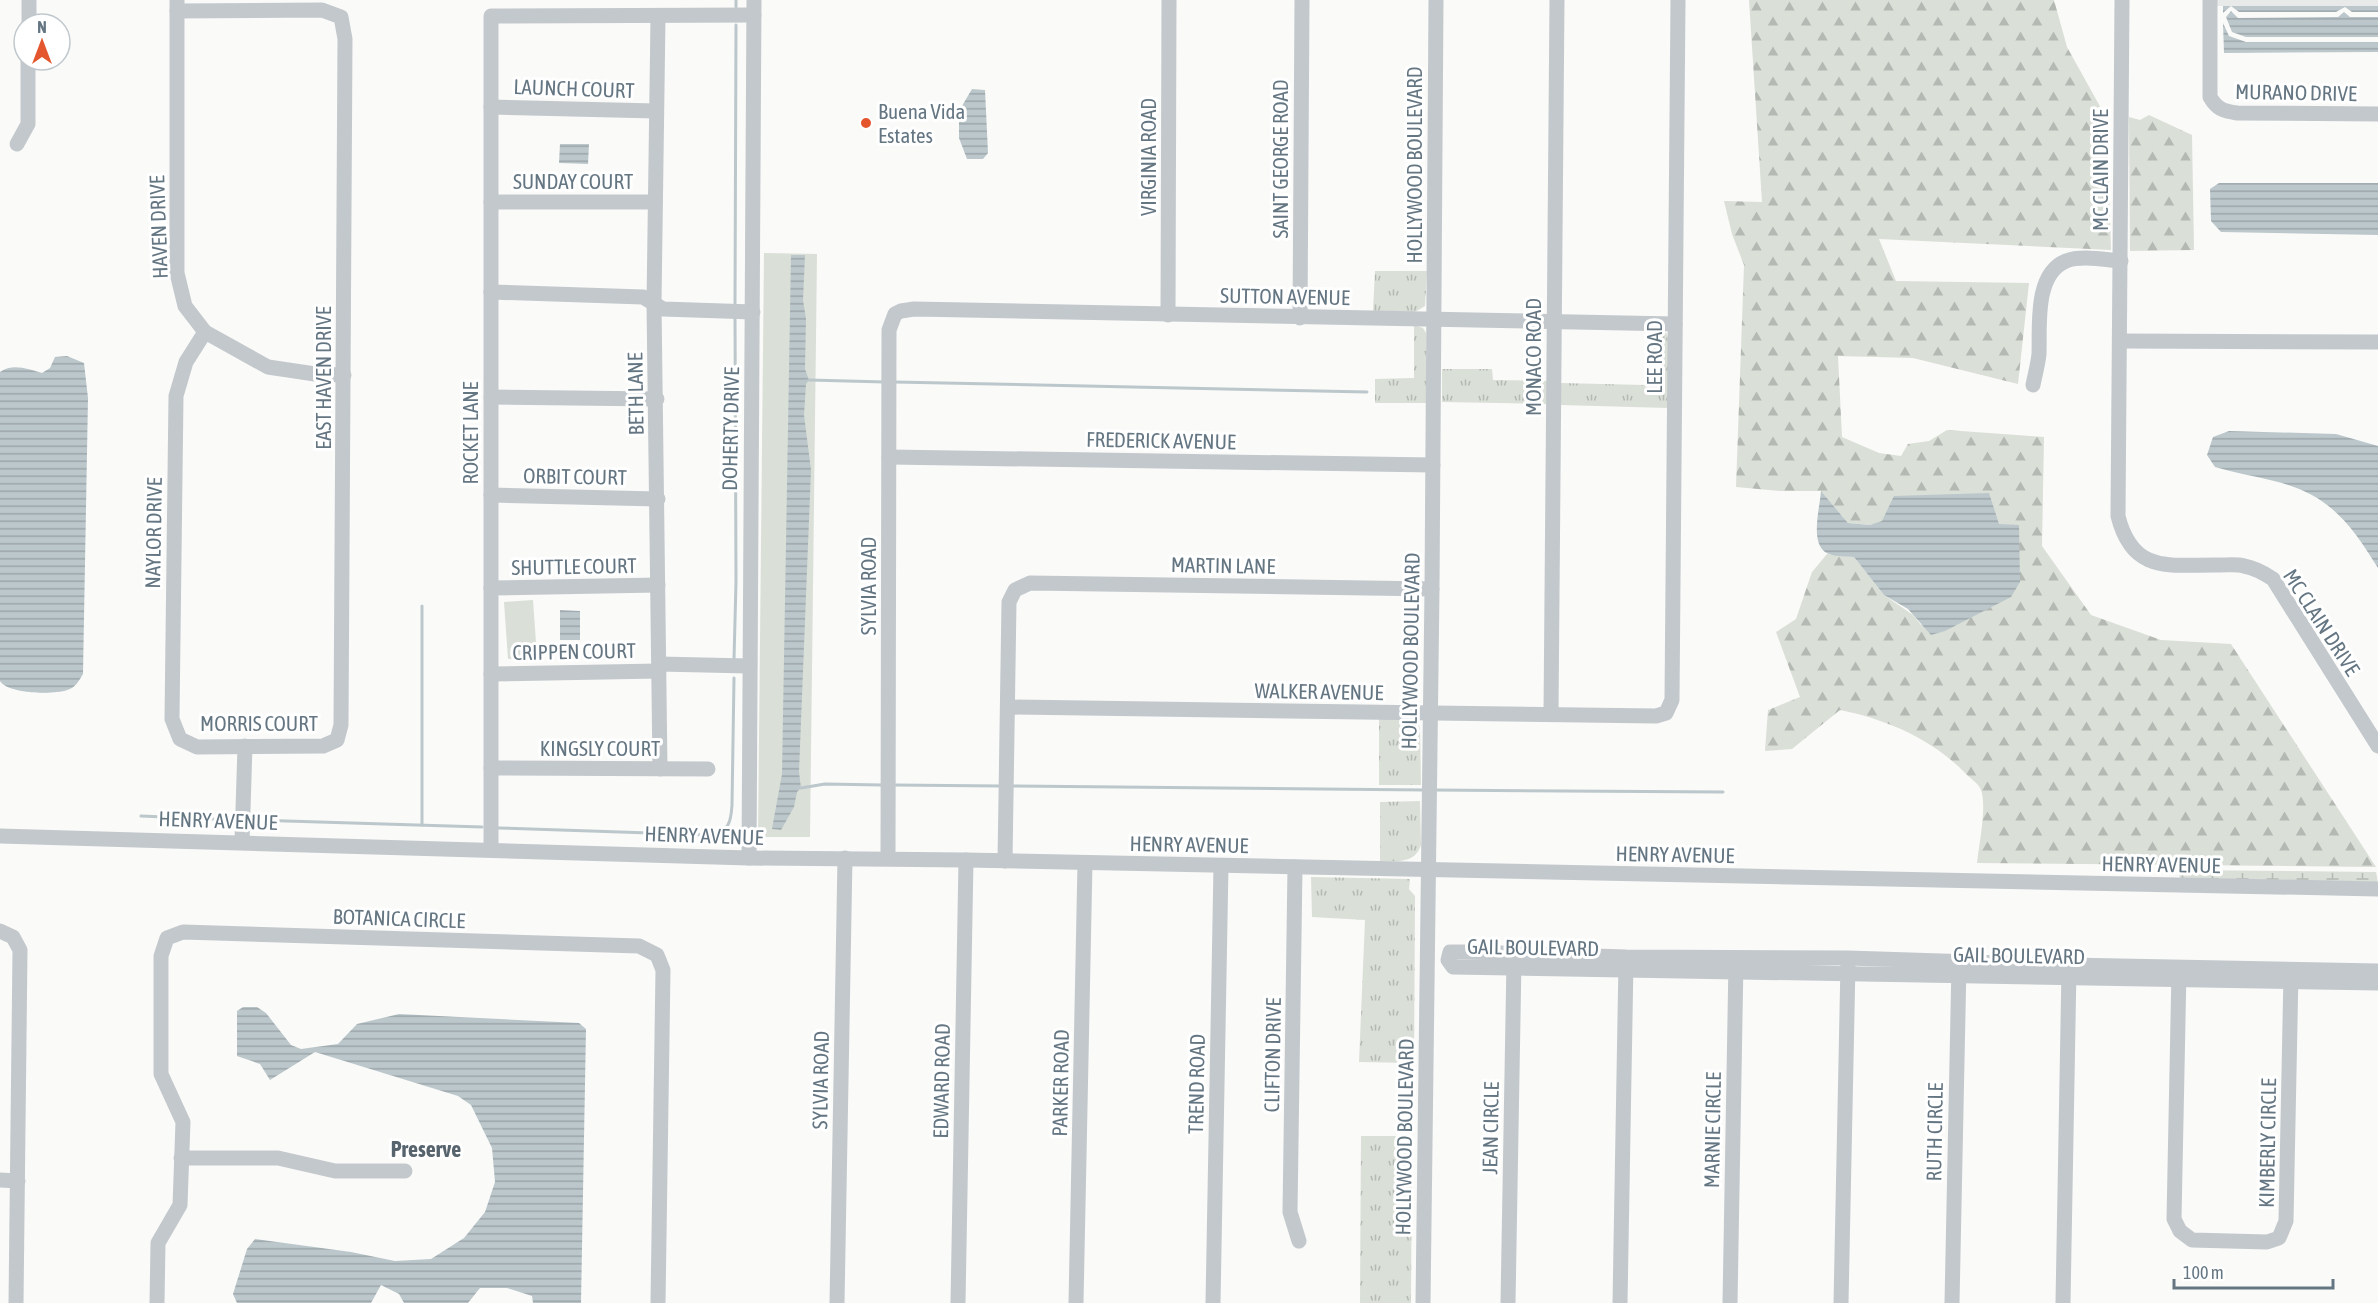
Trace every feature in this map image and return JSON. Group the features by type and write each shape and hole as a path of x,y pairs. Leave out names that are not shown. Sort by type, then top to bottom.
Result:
{"street":[{"name":"VIRGINIA ROAD","path":"1168,315 1169,0"},
{"name":"SAINT GEORGE ROAD","path":"1300,318 1302,0"},
{"name":"HOLLYWOOD BOULEVARD","path":"1423,1303 1432,590 1436,0"},
{"name":"MONACO ROAD","path":"1551,714 1557,0"},
{"name":"LEE ROAD","path":"1666,713 1672,700 1678,0"},
{"name":"MC CLAIN DRIVE","path":"2122,0 2118,516 2123,533 2133,549 2145,559 2160,564 2241,565 2260,570 2273,579 2378,746"},
{"name":"MURANO DRIVE","path":"2210,0 2210,97 2223,111 2378,114"},
{"name":"EAST HAVEN DRIVE","path":"177,5 322,10 341,17 345,39 344,375 341,725 337,740"},
{"name":"HAVEN DRIVE","path":"177,5 177,273 185,306 206,332 268,366 315,374 344,375"},
{"path":"658,17 754,8"},
{"name":"DOHERTY DRIVE","path":"749,858 754,8"},
{"name":"ROCKET LANE","path":"491,850 491,16 658,17"},
{"name":"BETH LANE","path":"658,17 654,303 660,769"},
{"path":"17,144 28,124 28,72"},
{"name":"LAUNCH COURT","path":"491,107 656,111"},
{"name":"SUNDAY COURT","path":"491,202 655,202"},
{"path":"2033,386 2039,356 2038,315 2049,275 2066,261 2085,259 2121,261"},
{"path":"491,292 644,297 663,309 753,312"},
{"name":"SUTTON AVENUE","path":"895,314 901,310 914,309 1675,324"},
{"name":"SYLVIA ROAD","path":"888,858 889,330 895,314"},
{"name":"NAYLOR DRIVE","path":"180,740 172,719 176,396 186,362 206,332"},
{"path":"2121,341 2378,342"},
{"path":"491,397 657,399"},
{"name":"FREDERICK AVENUE","path":"889,457 1433,465"},
{"name":"ORBIT COURT","path":"491,495 657,499"},
{"name":"MARTIN LANE","path":"1008,707 1009,602 1015,590 1030,583 1432,590"},
{"name":"SHUTTLE COURT","path":"491,588 658,585"},
{"name":"CRIPPEN COURT","path":"491,674 749,666"},
{"path":"1005,861 1008,707"},
{"name":"WALKER AVENUE","path":"1008,707 1430,714 1656,716 1666,713"},
{"name":"MORRIS COURT","path":"180,740 197,747 323,746 337,740"},
{"path":"242,841 245,746"},
{"name":"KINGSLY COURT","path":"491,768 708,769"},
{"name":"HENRY AVENUE","path":"0,836 242,841 749,858 888,858 2378,889"},
{"name":"SYLVIA ROAD","path":"837,1303 845,858"},
{"name":"EDWARD ROAD","path":"958,1303 966,860"},
{"name":"PARKER ROAD","path":"1076,1303 1085,863"},
{"name":"TREND ROAD","path":"1213,1303 1221,866"},
{"name":"CLIFTON DRIVE","path":"1295,867 1290,1212 1299,1241"},
{"path":"0,931 13,937 20,950 16,1303"},
{"name":"BOTANICA CIRCLE","path":"157,1303 158,1243 180,1205 183,1122 161,1074 161,956 166,938 183,932 639,946 657,955 663,970 658,1303"},
{"name":"GAIL BOULEVARD","path":"1514,961 1848,965 2291,975 2378,971"},
{"name":"JEAN CIRCLE","path":"1508,1303 1514,961"},
{"path":"1620,1303 1626,963"},
{"name":"MARNIE CIRCLE","path":"1730,1303 1736,964"},
{"path":"1841,1303 1848,965"},
{"name":"RUTH CIRCLE","path":"1952,1303 1959,968"},
{"path":"2063,1303 2069,971"},
{"name":"KIMBERLY CIRCLE","path":"2179,973 2174,1219 2181,1231 2192,1240 2266,1242 2279,1238 2286,1221 2291,975"},
{"name":"GAIL BOULEVARD","path":"2291,975 2378,983"},
{"path":"182,1158 278,1158 335,1171 405,1171"},
{"path":"0,1180 18,1180"}],"shaded area":[{"path":"2205,0 2378,0 2378,6 2205,6"},
{"path":"2223,6 2231,6 2223,13"},
{"path":"2231,6 2378,6 2378,12 2352,12 2345,7 2336,12 2239,12"},
{"path":"2231,11 2238,18 2338,17 2344,12 2350,17 2378,17 2378,37 2246,37 2232,32 2226,17"},
{"path":"2223,23 2229,36 2246,42 2378,42 2378,52 2224,53"},
{"path":"972,89 985,90 988,153 983,159 967,159 959,138 959,111"},
{"path":"560,144 589,144 588,164 559,163"},
{"path":"2219,183 2378,183 2378,235 2221,232 2211,221 2210,189"},
{"path":"791,255 805,255 803,300 806,319 805,369 809,380 806,384 804,415 811,470 799,772 801,788 797,792 794,807 781,830 772,829 782,774"},
{"path":"67,356 84,363 88,398 83,674 77,684 60,692 21,691 12,689 0,681 0,372 15,367 42,373 50,368 55,357"},
{"path":"2229,431 2336,434 2378,446 2378,568 2358,537 2324,502 2293,487 2215,467 2207,455 2213,437"},
{"path":"1821,491 1848,523 1870,525 1882,521 1894,496 1989,493 1999,524 2019,525 2020,582 2011,597 1945,631 1931,635 1908,609 1884,595 1854,557 1831,555 1820,547 1817,532"},
{"path":"560,610 580,611 580,640 560,640"},
{"path":"243,1007 257,1007 266,1013 291,1045 301,1049 338,1044 357,1024 399,1014 579,1023 586,1029 581,1303 533,1303 532,1296 507,1288 480,1288 468,1303 404,1303 399,1294 381,1285 371,1303 237,1303 233,1294 247,1249 255,1239 351,1252 395,1261 431,1259 464,1238 485,1212 495,1182 492,1148 471,1105 458,1096 315,1052 270,1080 260,1064 237,1056 237,1011"}],"green space":[{"path":"1749,0 2054,0 2067,47 2107,119 2111,250 1879,239 1896,281 2029,283 2018,384 1913,358 1838,356 1842,437 1879,453 1901,456 1908,444 1929,441 1947,430 2044,437 2042,546 2091,615 2161,640 2231,644 2376,867 1977,863 1983,816 1983,797 1980,788 1952,761 1923,740 1891,725 1840,710 1792,749 1765,751 1768,710 1800,697 1776,632 1796,619 1812,572 1827,554 1854,557 1884,595 1913,615 1921,625 2019,526 1848,523 1821,491 1780,491 1736,487 1744,265 1732,234 1724,201 1762,202"},
{"path":"2149,115 2192,135 2194,250 2130,251 2129,117 2140,120"},
{"path":"764,253 817,254 810,837 758,837"},
{"path":"1375,271 1427,271 1425,306 1415,312 1373,311"},
{"path":"1414,325 1423,328 1426,333 1426,403 1375,403 1375,379 1414,378"},
{"path":"1660,329 1667,334 1669,346 1668,408 1561,405 1560,383 1645,385 1657,369 1651,354 1644,349"},
{"path":"1442,369 1492,369 1493,380 1547,381 1547,404 1442,402"},
{"path":"533,600 537,657 508,659 504,602"},
{"path":"1379,719 1410,719 1417,722 1420,728 1421,785 1379,785"},
{"path":"1420,801 1421,845 1418,851 1414,856 1405,860 1380,861 1380,802"},
{"path":"2176,870 2376,872 2378,883 2181,879"},
{"path":"1311,877 1410,879 1409,889 1415,896 1414,1063 1359,1062 1365,920 1312,917"},
{"path":"1361,1136 1412,1136 1411,1303 1360,1303"}],"waterway":[{"path":"736,0 736,7"},
{"path":"735,304 736,25"},
{"path":"734,659 735,316"},
{"path":"809,380 885,382"},
{"path":"895,382 1367,392"},
{"path":"422,606 422,825"},
{"path":"499,828 710,835 725,829 732,811 734,678"},
{"path":"801,788 825,784 882,785"},
{"path":"894,785 1000,786"},
{"path":"1013,786 1424,790"},
{"path":"1433,790 1723,792"},
{"path":"141,816 234,820"},
{"path":"252,820 482,827"}],"place":[{"name":"Buena Vida Estates","path":"866,123"}],"district":[{"name":"Preserve","path":"426,1149"}]}
